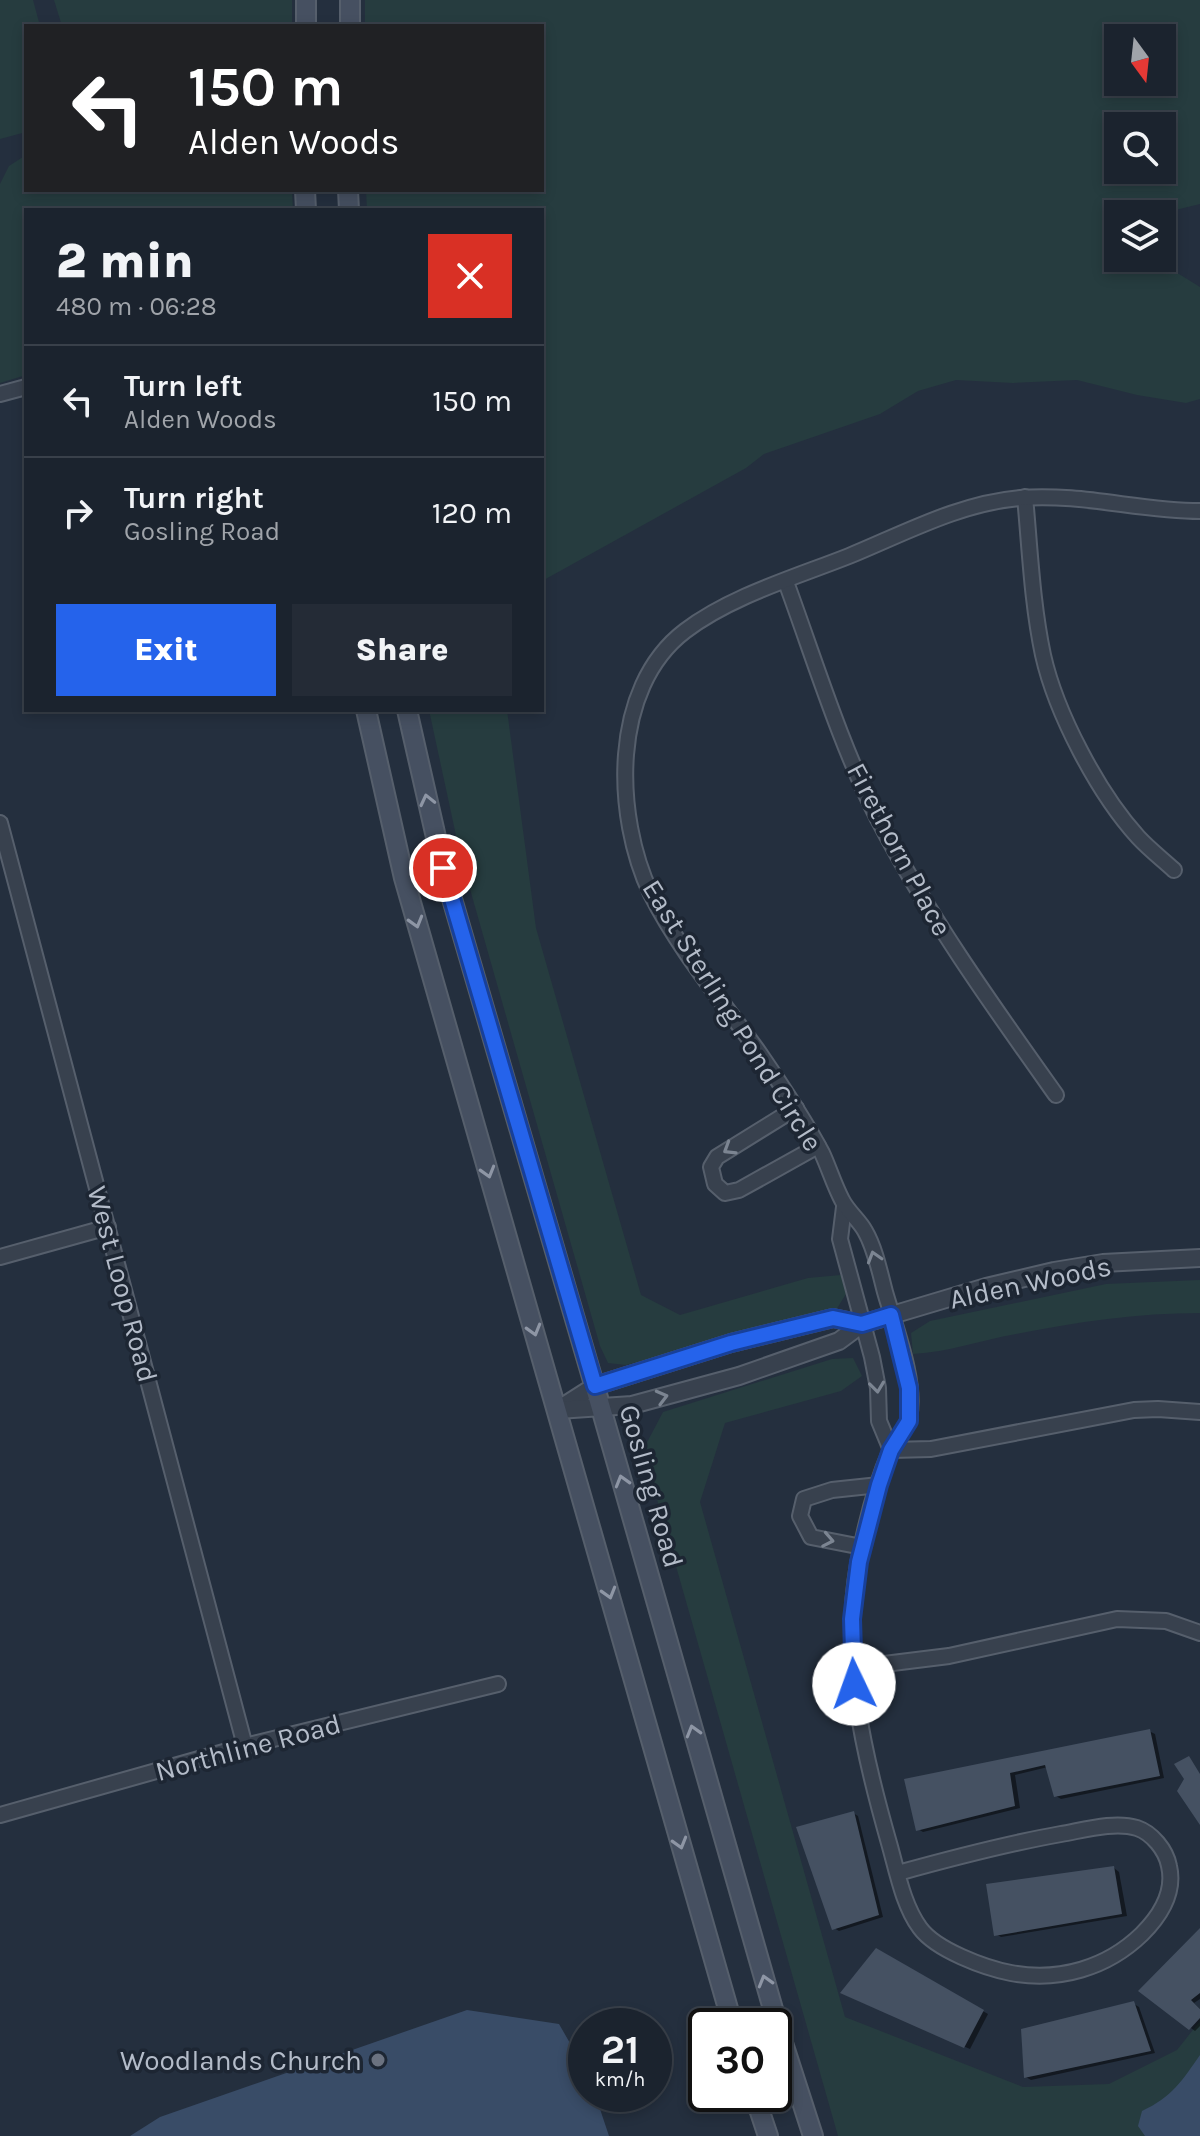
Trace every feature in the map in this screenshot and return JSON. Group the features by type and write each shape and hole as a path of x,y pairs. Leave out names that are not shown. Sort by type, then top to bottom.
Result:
{"main road":[{"path":"306,0 306,24"},
{"path":"350,0 350,24"},
{"path":"366,712 404,878 728,2008"},
{"name":"Gosling Road","path":"407,712 443,868 781,2037 813,2136"},
{"path":"760,2112 768,2136"}],"street":[{"path":"0,394 24,388"},
{"path":"1025,497 1037,621 1044,658 1066,720 1081,753 1114,805 1138,836 1174,870"},
{"name":"East Sterling Pond Circle","path":"898,1873 996,1846 1086,1829 1128,1825 1147,1831 1165,1853 1171,1871 1170,1890 1163,1908 1146,1930 1110,1959 1073,1973 1025,1976 996,1971 969,1960 936,1943 921,1931 906,1901 898,1873 862,1740 852,1668 854,1594 862,1547 891,1450 909,1421 909,1388 866,1232 844,1207 818,1146 796,1108 698,968 649,889 633,843 625,781 629,730 636,705 654,665 687,629 728,605 969,507 1025,497 1086,499 1200,511"},
{"name":"Firethorn Place","path":"786,582 849,753 878,818 924,904 1056,1095"},
{"name":"West Loop Road","path":"0,823 245,1746"},
{"path":"796,1108 717,1157 711,1167 715,1184 725,1193 739,1190 818,1146"},
{"name":"East Sterling Pond Circle","path":"844,1207 840,1239 878,1388 879,1421 891,1450"},
{"path":"0,1257 108,1227"},
{"name":"Alden Woods","path":"558,1410 632,1405 739,1376 839,1341 862,1324 986,1287 1103,1263 1200,1258"},
{"name":"Alden Woods","path":"558,1410 595,1386 731,1343 833,1318 862,1324"},
{"path":"891,1450 931,1449 1134,1410 1200,1412"},
{"path":"862,1547 811,1537 800,1516 804,1499 832,1490 879,1485"},
{"path":"852,1668 949,1656 1117,1619 1166,1621 1200,1633"},
{"name":"Northline Road","path":"0,1815 245,1746 498,1684"}],"green space":[{"path":"0,0 33,0 39,24 24,24 24,133 0,139"},
{"path":"54,0 292,0 292,24 61,24"},
{"path":"365,0 1200,0 1200,204 1176,210 1176,200 1104,200 1104,272 1176,272 1200,287 1200,399 1186,403 1077,380 1013,383 956,380 918,391 880,414 764,454 746,468 544,580 544,208 367,208 366,192 544,192 544,24 365,24"},
{"path":"24,156 24,192 292,192 293,208 24,208 24,376 0,383 0,184 9,166"},
{"path":"429,712 507,712 536,928 641,1295 680,1315 808,1278 841,1275 846,1294 836,1310 626,1365 608,1363 600,1346 460,854"},
{"path":"1200,1280 1200,1313 1085,1322 913,1354 911,1333 930,1321 1106,1284"},
{"path":"853,1358 862,1376 841,1391 725,1423 700,1502 845,2017 1023,2087 1109,2084 1177,2050 1200,2021 1200,2136 838,2136 643,1450 663,1412 832,1359"}],"water":[{"path":"467,2010 559,2024 568,2040 568,2112 601,2112 609,2136 130,2136 160,2117"},
{"path":"1200,2055 1200,2136 1145,2136 1138,2126 1142,2111 1169,2094"}],"building":[{"path":"1150,1729 1160,1776 1054,1797 1045,1765 1010,1773 1015,1806 916,1831 904,1779"},
{"path":"1189,1756 1200,1774 1200,1825 1177,1791 1184,1779 1174,1764"},
{"path":"854,1811 879,1915 832,1930 796,1827"},
{"path":"1114,1866 1122,1914 994,1936 986,1884"},
{"path":"1200,1928 1200,1993 1191,2000 1200,2009 1200,2018 1189,2030 1138,1991"},
{"path":"876,1948 984,2010 964,2048 840,1993"},
{"path":"1134,2001 1151,2051 1024,2078 1021,2029"}],"place":[{"name":"Woodlands Church","path":"378,2060"}],"route":[{"path":"443,868 595,1386 731,1343 833,1318 862,1324 891,1315 909,1388 909,1421 891,1450 859,1562 852,1619 854,1684"}]}
